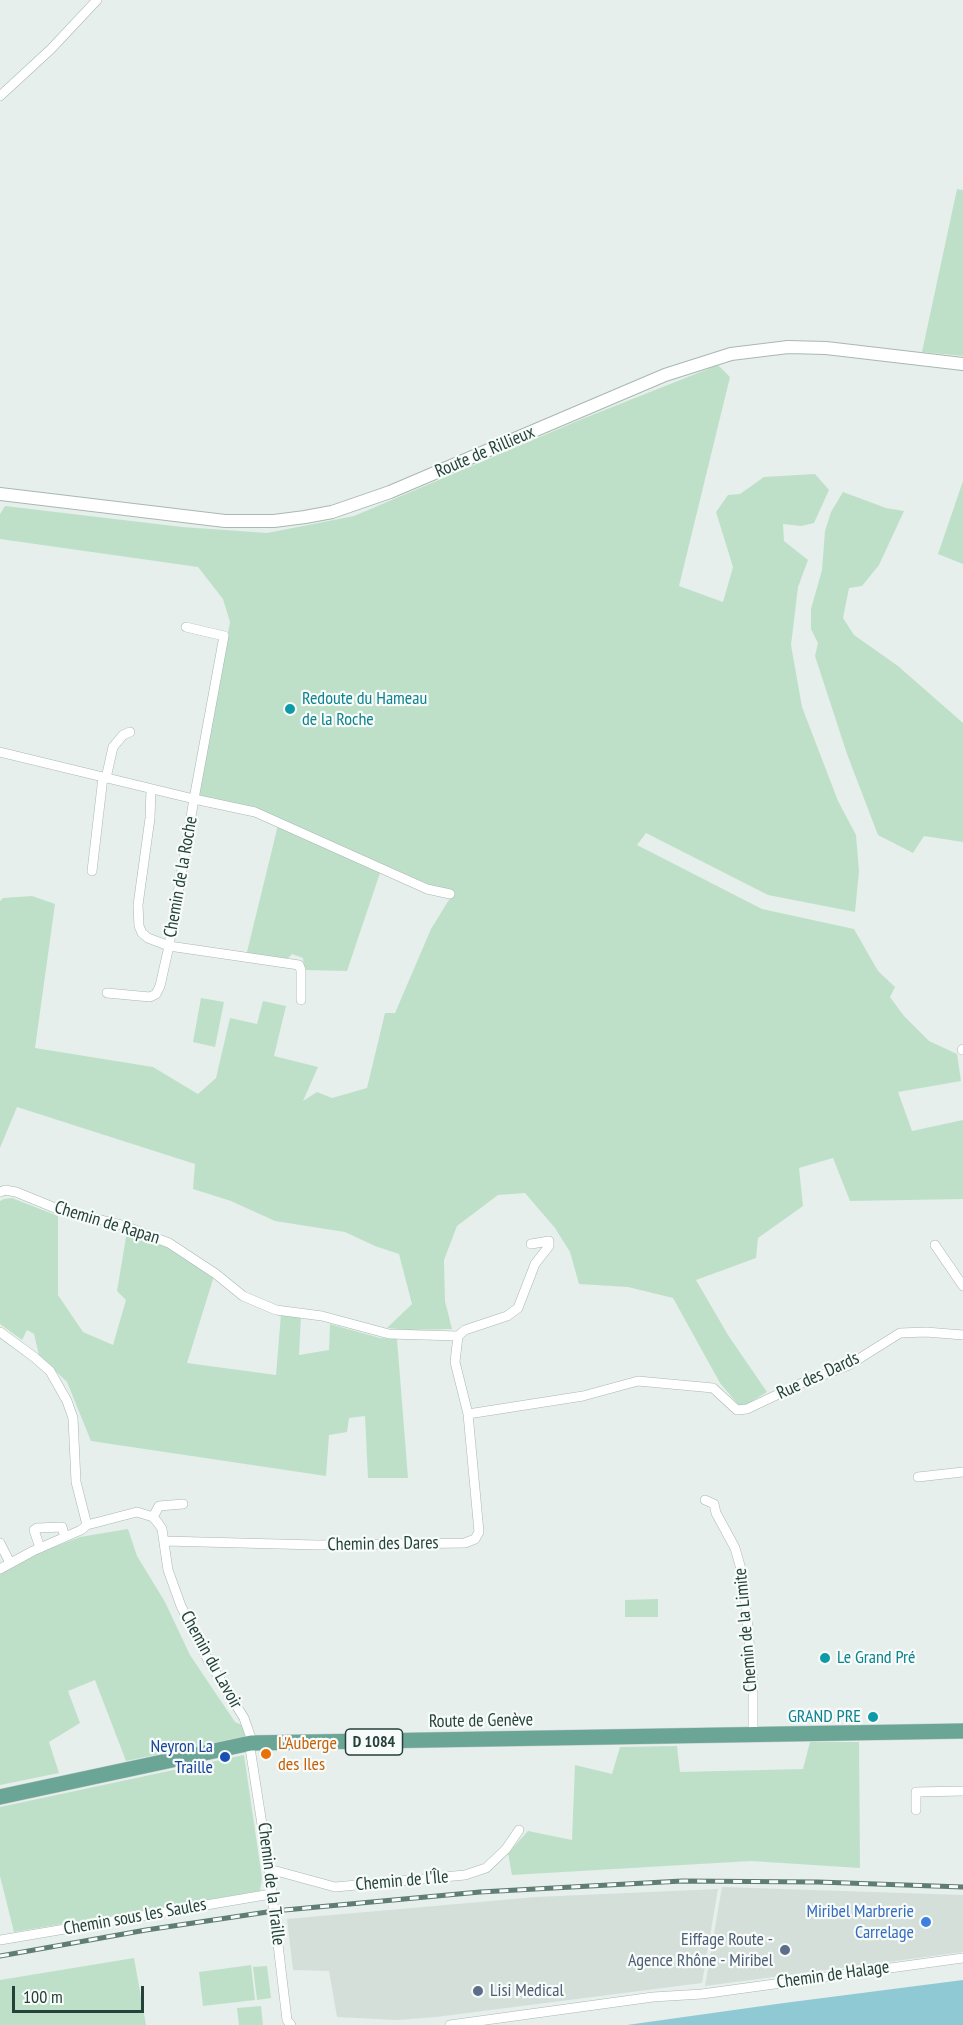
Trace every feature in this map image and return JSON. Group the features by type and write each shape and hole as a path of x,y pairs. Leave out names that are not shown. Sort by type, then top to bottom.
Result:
{"main road":[{"name":"D 1084","path":"753,1736 963,1731"},
{"name":"Route de Genève","path":"0,1797 250,1743 753,1736"}],"street":[{"path":"0,96 97,0"},
{"name":"Route de Rillieux","path":"0,494 225,521 274,521 305,517 332,512 390,492 664,375 731,354 788,347 826,348 963,364"},
{"path":"186,627 224,636 194,799 255,812 428,889 450,894"},
{"path":"92,872 105,777 113,747 123,735 130,732"},
{"name":"Chemin de la Roche","path":"0,752 194,799 160,986 156,994 150,997 107,993"},
{"path":"151,789 150,818 138,905 139,926 148,938 169,946 299,965 301,1000"},
{"name":"Chemin de Rapan","path":"0,1192 5,1190 16,1192 60,1210 122,1225 170,1243 216,1274 243,1296 276,1310 322,1316 388,1334 458,1336"},
{"path":"458,1336 465,1330 507,1316 518,1308 535,1264 549,1246 549,1241 531,1244"},
{"path":"935,1245 963,1286"},
{"path":"0,1332 50,1371 68,1401 73,1418 76,1482 87,1525"},
{"name":"Rue des Dards","path":"468,1414 583,1396 638,1381 712,1388 737,1410 747,1409 802,1383 849,1365 900,1333 963,1335"},
{"name":"Chemin des Dares","path":"164,1541 317,1545 465,1542 475,1539 479,1532 468,1414 454,1362 458,1336"},
{"path":"918,1477 963,1472"},
{"name":"Chemin de la Limite","path":"705,1500 714,1504 716,1513 735,1548 743,1576 753,1683 753,1736"},
{"path":"0,1569 87,1525 137,1512 153,1517 159,1506 183,1504"},
{"name":"Chemin du Lavoir","path":"153,1517 162,1529 168,1570 181,1606 199,1644 244,1718 251,1738 250,1743"},
{"path":"40,1548 34,1530 37,1528 62,1527 64,1537"},
{"path":"0,1543 10,1563"},
{"name":"Chemin de la Traille","path":"250,1743 269,1869 287,2020 291,2025"},
{"path":"915,1810 916,1792 963,1791"},
{"name":"Chemin de l'Île","path":"269,1869 335,1887 465,1875 486,1868 506,1849 519,1830"},
{"name":"Chemin sous les Saules","path":"0,1940 271,1894"},
{"name":"Chemin de Halage","path":"450,2025 653,1997 702,1994 963,1958"}],"shaded area":[{"path":"722,1887 963,1895 963,1952 705,1986"},
{"path":"718,1889 702,1983 397,2020 337,2017 329,1971 293,1970 287,1919 536,1897"}],"green space":[{"path":"957,189 963,190 963,356 922,352"},
{"path":"718,365 730,377 679,586 723,602 733,567 716,512 728,495 740,494 764,477 815,474 829,490 814,523 801,526 783,524 784,541 808,560 798,587 791,645 802,707 838,801 856,835 859,871 855,912 768,895 646,833 637,845 762,909 854,929 878,971 895,987 890,997 904,1016 929,1041 957,1054 961,1081 898,1092 912,1131 963,1120 963,1199 850,1201 833,1158 799,1168 803,1206 758,1238 756,1258 696,1280 728,1335 767,1392 741,1408 720,1383 673,1298 628,1287 579,1284 570,1252 555,1228 525,1193 498,1195 457,1226 444,1260 445,1301 452,1329 409,1330 387,1328 412,1304 399,1254 345,1232 275,1221 231,1201 193,1189 195,1164 17,1107 0,1148 0,901 3,898 32,896 55,904 35,1048 153,1067 198,1094 216,1078 230,1018 257,1024 263,1001 286,1006 274,1056 318,1067 303,1101 317,1092 332,1098 367,1088 385,1013 395,1013 431,929 450,898 444,891 279,820 198,797 230,622 223,599 198,567 0,539 0,514 5,506 182,527 267,533 354,516 582,419"},
{"path":"963,481 963,564 938,554"},
{"path":"843,492 886,508 904,511 879,565 862,586 849,588 843,618 854,635 898,666 963,723 963,842 924,836 913,853 878,835 847,754 815,656 818,643 811,629 811,609 822,570 825,531 831,512"},
{"path":"278,825 380,873 347,971 304,970 303,958 292,954 284,962 246,956"},
{"path":"201,998 224,1002 215,1047 193,1042"},
{"path":"12,1198 58,1216 58,1295 83,1332 113,1345 126,1300 117,1291 127,1231 170,1247 214,1276 187,1363 276,1375 281,1314 301,1316 299,1355 329,1350 330,1324 380,1338 397,1339 408,1478 368,1478 365,1416 349,1418 347,1432 329,1435 326,1476 91,1441 67,1382 39,1355 34,1334 27,1330 22,1340 0,1324 0,1201"},
{"path":"128,1529 137,1556 165,1602 190,1655 235,1722 242,1725 246,1736 126,1761 95,1680 68,1691 80,1723 49,1742 59,1773 0,1785 0,1573 33,1555 80,1537"},
{"path":"658,1599 658,1617 625,1617 625,1600"},
{"path":"810,1742 859,1742 860,1868 751,1861 512,1875 508,1853 528,1831 572,1840 575,1765 612,1774 620,1747 677,1746 680,1772 803,1769"},
{"path":"244,1755 262,1878 260,1891 14,1932 0,1876 0,1807"},
{"path":"134,1958 146,2025 0,2025 0,1980"},
{"path":"251,1965 255,2000 203,2006 199,1972"},
{"path":"267,1966 271,1998 257,2000 253,1967"},
{"path":"261,2006 263,2025 239,2025 237,2008"}],"water":[{"path":"963,1980 963,2025 627,2025 784,2003"}],"railway":[{"path":"0,1956 146,1930 274,1911 480,1892 682,1881 818,1882 963,1887"}],"place":[{"name":"Redoute du Hameau de la Roche","path":"290,709"},
{"name":"Le Grand Pré","path":"825,1658"},
{"name":"GRAND PRE","path":"873,1717"},
{"name":"L'Auberge des Iles","path":"266,1754"},
{"name":"Neyron La Traille","path":"225,1757"},
{"name":"Miribel Marbrerie Carrelage","path":"926,1922"},
{"name":"Eiffage Route - Agence Rhône - Miribel","path":"785,1950"},
{"name":"Lisi Medical","path":"478,1991"}]}
